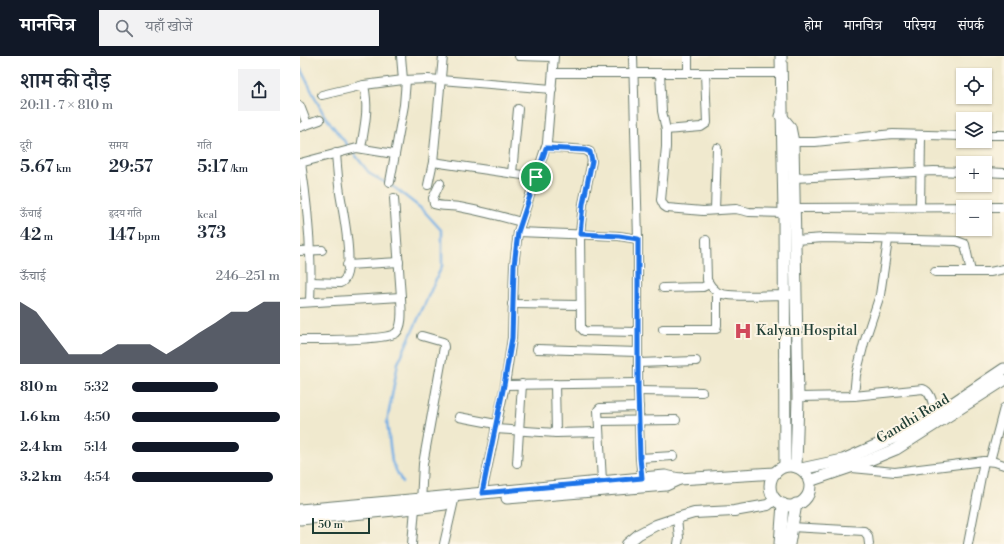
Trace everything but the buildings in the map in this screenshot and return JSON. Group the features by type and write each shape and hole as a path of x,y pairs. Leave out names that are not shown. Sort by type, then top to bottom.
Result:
{"main road":[{"path":"781,56 785,294 794,468"},
{"path":"781,116 790,127 793,142 798,397 794,468"},
{"path":"794,468 808,477 808,493 801,502 796,504 779,501 772,494 770,483 775,473 780,469 845,464 916,428 1004,369"},
{"name":"Gandhi Road","path":"809,481 845,464 896,449 1004,380"},
{"path":"454,500 482,493 602,481 665,476 679,479 775,473"},
{"path":"300,519 454,500 666,485 679,479"},
{"path":"779,501 780,544"},
{"path":"789,544 796,504"},
{"path":"300,509 419,505"}],"street":[{"path":"390,182 404,104 404,80 401,56"},
{"path":"428,185 433,162 443,56"},
{"path":"482,493 512,338 514,266 518,232 546,148 552,89 554,56 519,56"},
{"path":"633,56 638,239 638,406 642,478"},
{"path":"688,56 688,73"},
{"path":"553,73 782,73"},
{"path":"660,73 662,111 666,130 662,204 667,208 703,211 736,209 749,212 784,213"},
{"path":"666,130 701,127 707,123 705,73"},
{"path":"322,95 364,85 404,80 441,80 552,89"},
{"path":"356,148 367,114 368,102 364,85"},
{"path":"300,106 304,125 320,120"},
{"path":"512,173 518,109"},
{"path":"793,142 821,142 893,134 956,136"},
{"path":"992,135 1004,135"},
{"path":"920,207 921,136"},
{"path":"310,302 311,282 308,217 301,163 356,148 394,154"},
{"path":"546,148 585,150 590,152 592,161 583,204 580,234 581,328 584,331 638,332"},
{"path":"715,210 717,148"},
{"path":"311,282 343,282 347,277 347,232 340,193 336,153"},
{"path":"433,162 536,177"},
{"path":"794,178 921,171 956,172"},
{"path":"992,172 1004,173"},
{"path":"440,183 433,198 434,204 438,206 457,206 521,222"},
{"path":"300,340 348,340 389,336 396,333 400,326 401,297 394,198"},
{"path":"794,208 1004,206"},
{"path":"518,232 619,236 638,239"},
{"path":"795,240 824,238 957,241 965,244 971,272"},
{"path":"706,240 707,280 717,293 740,296 796,295"},
{"path":"854,396 856,375 864,343 880,295 888,240"},
{"path":"300,251 322,250"},
{"path":"347,265 399,262"},
{"path":"935,272 990,272 1004,269"},
{"path":"663,288 703,287 709,284"},
{"path":"663,329 716,329 717,293"},
{"path":"300,303 401,297"},
{"path":"512,304 580,305"},
{"path":"412,544 419,505 423,464 444,347 443,342 440,340 422,336"},
{"path":"537,350 638,352"},
{"path":"638,363 696,361"},
{"path":"517,463 522,384"},
{"path":"504,385 555,384 638,387 702,392"},
{"path":"555,384 556,433"},
{"path":"798,397 854,396 923,389 930,394 936,415"},
{"path":"602,481 598,410 600,408 638,406"},
{"path":"968,544 987,461 1004,408"},
{"path":"459,417 520,430 556,433 599,432"},
{"path":"599,421 676,420"},
{"path":"640,458 673,456"},
{"path":"845,464 895,472 987,461 1004,464"},
{"path":"444,544 454,500"},
{"path":"627,544 639,534 656,525 694,513 734,511 768,505 779,501"},
{"path":"677,518 679,538 678,544"},
{"path":"791,527 864,532 868,536 869,544"}],"waterway":[{"path":"300,68 324,115 370,174 395,188 423,210 442,231 442,266 398,363 387,422 392,462 402,482"}],"place":[{"name":"Kalyan Hospital","path":"743,331"}],"route":[{"path":"546,148 585,150 590,152 592,161 583,204 580,234 619,236 638,239 638,391 642,478 482,493 512,338 514,266 518,232 536,177 546,148"}]}
